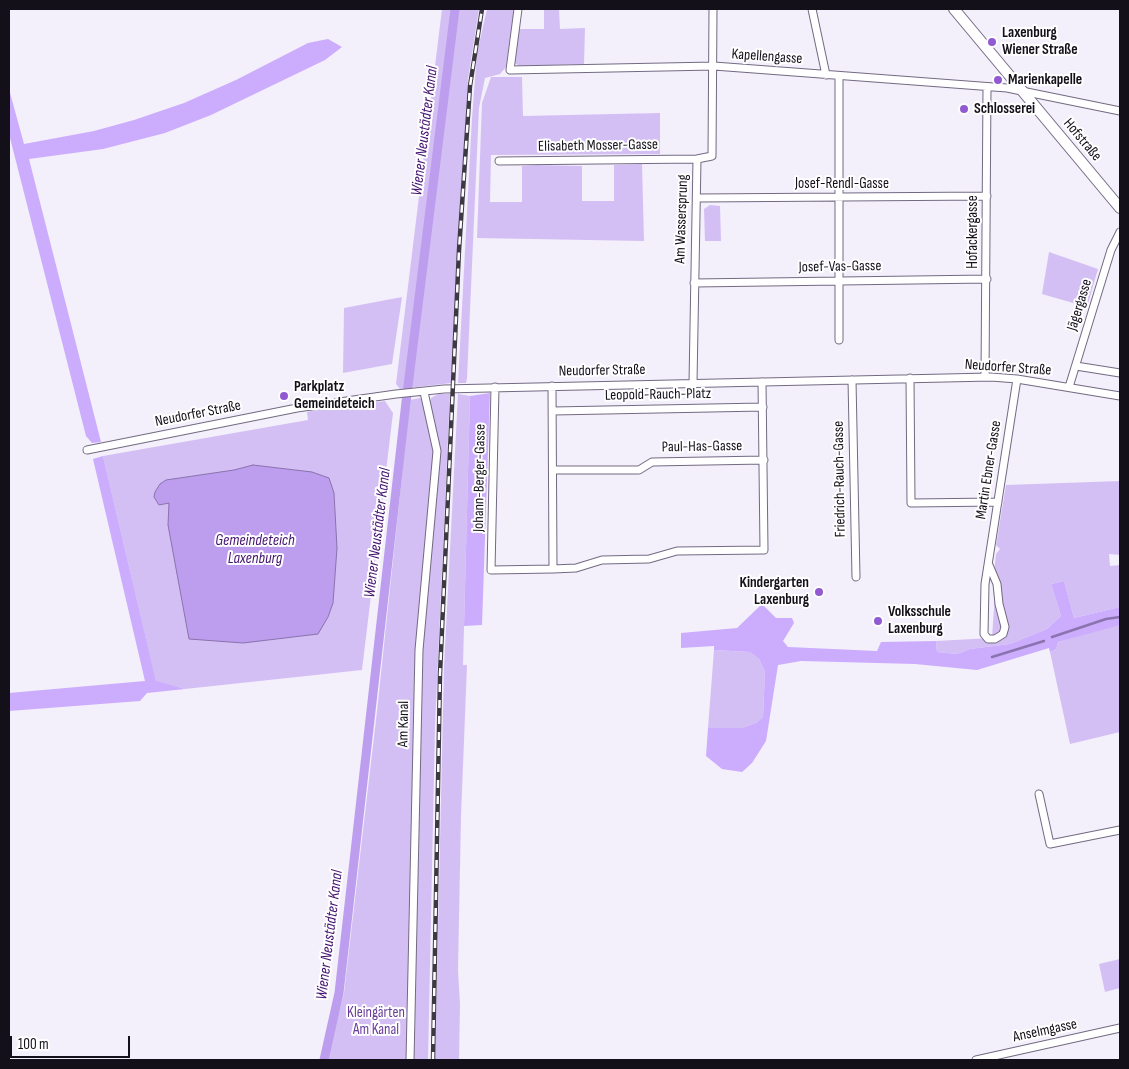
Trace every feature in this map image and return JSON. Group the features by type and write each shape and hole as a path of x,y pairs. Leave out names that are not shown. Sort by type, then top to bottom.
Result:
{"main road":[{"name":"Hofstraße","path":"954,9 1120,208"}],"street":[{"name":"Kapellengasse","path":"518,9 510,70 714,66 987,87 1021,91 1120,111"},
{"name":"Am Wassersprung","path":"693,383 694,282 698,198 697,159 712,156 713,9"},
{"path":"812,9 826,75"},
{"path":"839,76 839,340"},
{"name":"Hofackergasse","path":"985,378 987,87"},
{"name":"Elisabeth Mosser-Gasse","path":"499,161 697,159"},
{"name":"Josef-Rendl-Gasse","path":"698,198 987,196"},
{"name":"Jägergasse","path":"1069,387 1110,250 1120,232"},
{"name":"Josef-Vas-Gasse","path":"694,282 986,279"},
{"path":"1076,366 1120,373"},
{"path":"910,378 911,503 998,502"},
{"name":"Neudorfer Straße","path":"87,450 297,408 401,393 495,387 985,378 1017,379 1120,396"},
{"name":"Martin Ebner-Gasse","path":"989,565 997,584 999,604 1005,628 1003,634 995,639 988,639 984,634 985,584 1017,379"},
{"name":"Friedrich-Rauch-Gasse","path":"852,380 856,577"},
{"path":"552,386 553,569 576,568 602,560 649,559 677,552 764,550 762,382"},
{"name":"Johann-Berger-Gasse","path":"495,387 491,570 553,569"},
{"name":"Am Kanal","path":"410,1060 419,650 437,451 424,392"},
{"name":"Leopold-Rauch-Platz","path":"553,411 763,407"},
{"name":"Paul-Has-Gasse","path":"553,470 639,470 652,462 764,460"},
{"path":"1039,794 1050,844 1120,830"},
{"name":"Anselmgasse","path":"976,1060 1120,1028"}],"green space":[{"path":"442,9 479,9 468,79 451,383 400,389 396,384"},
{"path":"487,9 514,9 506,67 500,74 485,78 479,108 467,378 466,383 458,383 477,53"},
{"path":"544,9 559,9 560,29 585,28 584,64 519,66 513,62 518,29 544,29"},
{"path":"491,77 522,77 523,116 660,113 660,154 491,155 490,202 522,202 522,166 537,165 582,166 582,201 614,201 614,165 642,164 644,241 477,238 482,103"},
{"path":"710,205 720,206 721,241 705,241 704,209"},
{"path":"1049,252 1098,269 1087,307 1042,294"},
{"path":"402,297 392,364 343,373 344,308"},
{"name":"Kleingärten Am Kanal","path":"438,394 450,394 435,726 428,1060 327,1060 344,993 377,711 410,400 420,398 428,405 431,398"},
{"path":"458,394 470,396 463,665 467,665 461,816 458,970 460,1004 459,1060 435,1060 444,667"},
{"path":"385,401 393,413 362,670 185,689 156,682 103,456 308,420 307,412 311,411"},
{"path":"1120,481 1120,555 1109,554 1110,566 1120,565 1120,607 1074,618 1064,581 1051,584 1061,616 1047,629 1010,644 970,649 957,654 937,652 936,641 992,638 995,592 993,581 996,554 1000,549 996,545 1006,485"},
{"path":"1114,625 1120,625 1120,732 1070,744 1050,652 1056,649 1058,642"},
{"path":"714,650 750,652 759,659 765,672 763,717 756,723 742,728 708,728"},
{"path":"1120,959 1120,988 1105,992 1099,964"}],"shaded area":[{"path":"328,39 342,47 325,60 211,115 165,133 103,149 29,159 101,442 92,443 86,436 9,134 9,89 24,144 94,131 184,103 236,80 308,43"},
{"path":"490,393 482,625 464,626 470,396"},
{"path":"103,456 156,681 185,689 147,693 140,701 9,711 9,693 145,681 93,459"},
{"path":"1064,581 1074,618 1120,607 1120,625 1058,642 1056,649 1050,652 1049,648 977,670 915,664 801,661 778,665 766,741 752,763 742,772 722,769 706,756 708,728 742,728 756,723 763,717 765,672 759,659 750,652 714,650 714,646 681,648 681,633 737,628 762,604 776,618 792,618 794,623 783,641 788,647 877,651 881,642 936,641 937,652 957,654 970,649 1010,644 1047,629 1061,616 1051,584"}],"water":[{"name":"Gemeindeteich Laxenburg","path":"253,465 312,472 329,478 334,493 337,548 333,603 328,617 318,634 243,643 189,639 168,525 169,503 159,505 154,497 155,492 160,484 166,480 234,470"}],"waterway":[{"name":"Wiener Neustädter Kanal","path":"324,1060 339,993 406,402 455,9"},
{"path":"1052,637 1106,619 1120,617"},
{"path":"992,657 1044,641"}],"railway":[{"path":"433,1060 440,674 459,250 470,86 482,9"}],"place":[{"name":"Laxenburg Wiener Straße","path":"992,42"},
{"name":"Marienkapelle","path":"998,80"},
{"name":"Schlosserei","path":"964,109"},
{"name":"Parkplatz Gemeindeteich","path":"284,396"},
{"name":"Kindergarten Laxenburg","path":"819,592"},
{"name":"Volksschule Laxenburg","path":"878,621"}]}
